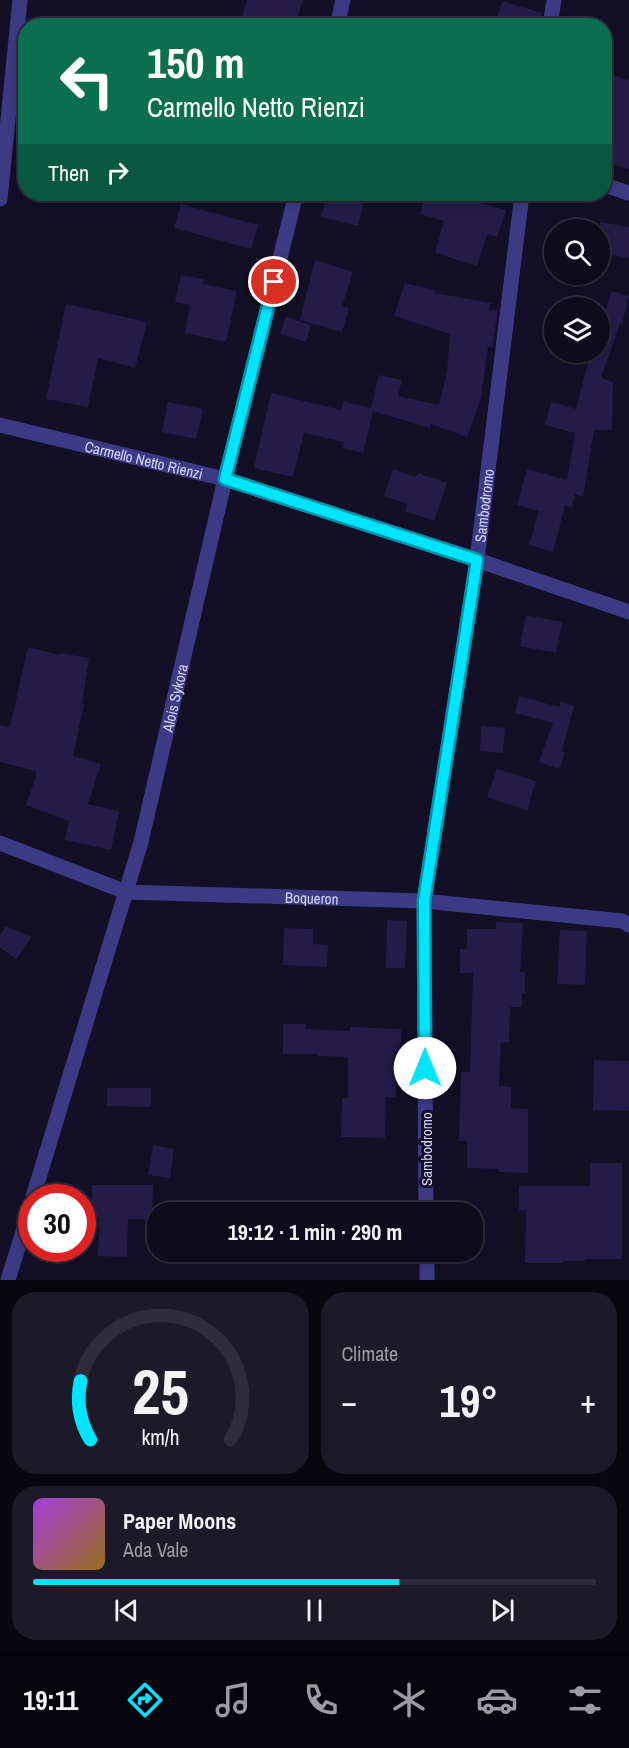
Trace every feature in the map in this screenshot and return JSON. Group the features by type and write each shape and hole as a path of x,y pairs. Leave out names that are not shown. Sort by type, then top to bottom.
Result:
{"street":[{"path":"18,18 20,0"},
{"path":"339,18 344,0"},
{"path":"551,18 554,0"},
{"path":"0,199 18,20"},
{"path":"612,188 629,193"},
{"name":"Alois Sykora","path":"37,1184 141,842 225,479 294,201"},
{"name":"Sambodromo","path":"426,1202 424,901 477,560 521,201"},
{"name":"Carmello Netto Rienzi","path":"0,424 225,479 477,560 629,612"},
{"name":"Boqueron","path":"0,843 126,892 424,901 622,921 629,925"},
{"path":"8,1280 18,1248"},
{"path":"427,1262 427,1280"}],"building":[{"path":"247,0 303,0 297,18 241,18"},
{"path":"502,1 542,13 541,18 497,18"},
{"path":"612,75 629,80 629,169 612,164"},
{"path":"325,201 364,201 358,226 321,217"},
{"path":"424,201 474,201 506,210 497,237 487,234 477,266 435,253 444,221 420,214"},
{"path":"181,204 258,225 251,249 174,228"},
{"path":"610,224 629,227 629,258 610,255"},
{"path":"315,260 353,272 342,306 349,308 342,332 300,320"},
{"path":"181,275 204,279 203,284 237,291 226,342 185,333 190,305 175,302"},
{"path":"405,283 435,290 435,293 491,303 489,310 498,311 492,348 488,347 481,398 467,437 431,424 430,428 373,411 363,453 343,448 344,442 304,433 293,477 254,468 271,393 341,410 343,401 371,408 379,375 402,380 398,396 439,405 447,371 450,334 394,316"},
{"path":"611,291 629,296 622,324 620,323 610,352 610,297"},
{"path":"66,304 147,322 135,368 98,358 88,407 46,399"},
{"path":"286,317 311,325 306,342 280,334"},
{"path":"588,363 606,363 601,378 613,382 612,430 594,430 583,497 575,494 572,507 565,505 553,552 529,545 539,511 517,505 527,469 567,480 575,433 545,425 551,402 576,409"},
{"path":"168,402 203,409 196,439 162,432"},
{"path":"393,469 416,477 418,473 447,483 434,521 405,511 407,504 384,496"},
{"path":"526,615 562,622 556,653 520,646"},
{"path":"28,647 60,655 60,653 89,658 82,704 84,704 73,756 101,764 88,804 119,811 111,850 65,840 69,821 26,805 37,774 35,774 36,771 0,762 0,725 10,727"},
{"path":"519,696 559,707 561,702 574,706 562,751 565,752 559,769 539,762 553,723 515,713"},
{"path":"481,726 505,728 503,753 480,751"},
{"path":"497,769 536,781 527,810 487,797"},
{"path":"387,920 407,921 405,968 386,968"},
{"path":"496,922 523,923 520,972 525,972 525,993 522,993 522,1007 510,1007 509,1042 501,1042 499,1086 511,1087 511,1108 528,1109 528,1173 467,1168 467,1141 459,1141 461,1072 470,1072 473,973 460,973 460,949 467,949 467,929 496,929"},
{"path":"6,926 31,937 17,959 0,948 0,935"},
{"path":"284,928 313,929 313,944 328,945 327,967 283,965"},
{"path":"560,930 587,931 585,985 557,984"},
{"path":"283,1024 305,1024 305,1029 350,1031 350,1027 401,1029 400,1059 396,1059 396,1097 386,1097 385,1138 341,1137 342,1098 348,1098 348,1057 283,1054"},
{"path":"594,1060 629,1061 629,1111 593,1110"},
{"path":"107,1088 151,1088 151,1107 107,1106"},
{"path":"153,1145 174,1149 170,1178 148,1175"},
{"path":"590,1163 622,1163 622,1259 525,1263 526,1210 519,1210 519,1186 590,1186"},
{"path":"96,1185 153,1185 153,1202 147,1202 147,1220 128,1219 127,1257 98,1256 99,1218 96,1218"}],"route":[{"path":"274,282 225,479 477,560 424,901 425,1068"}]}
